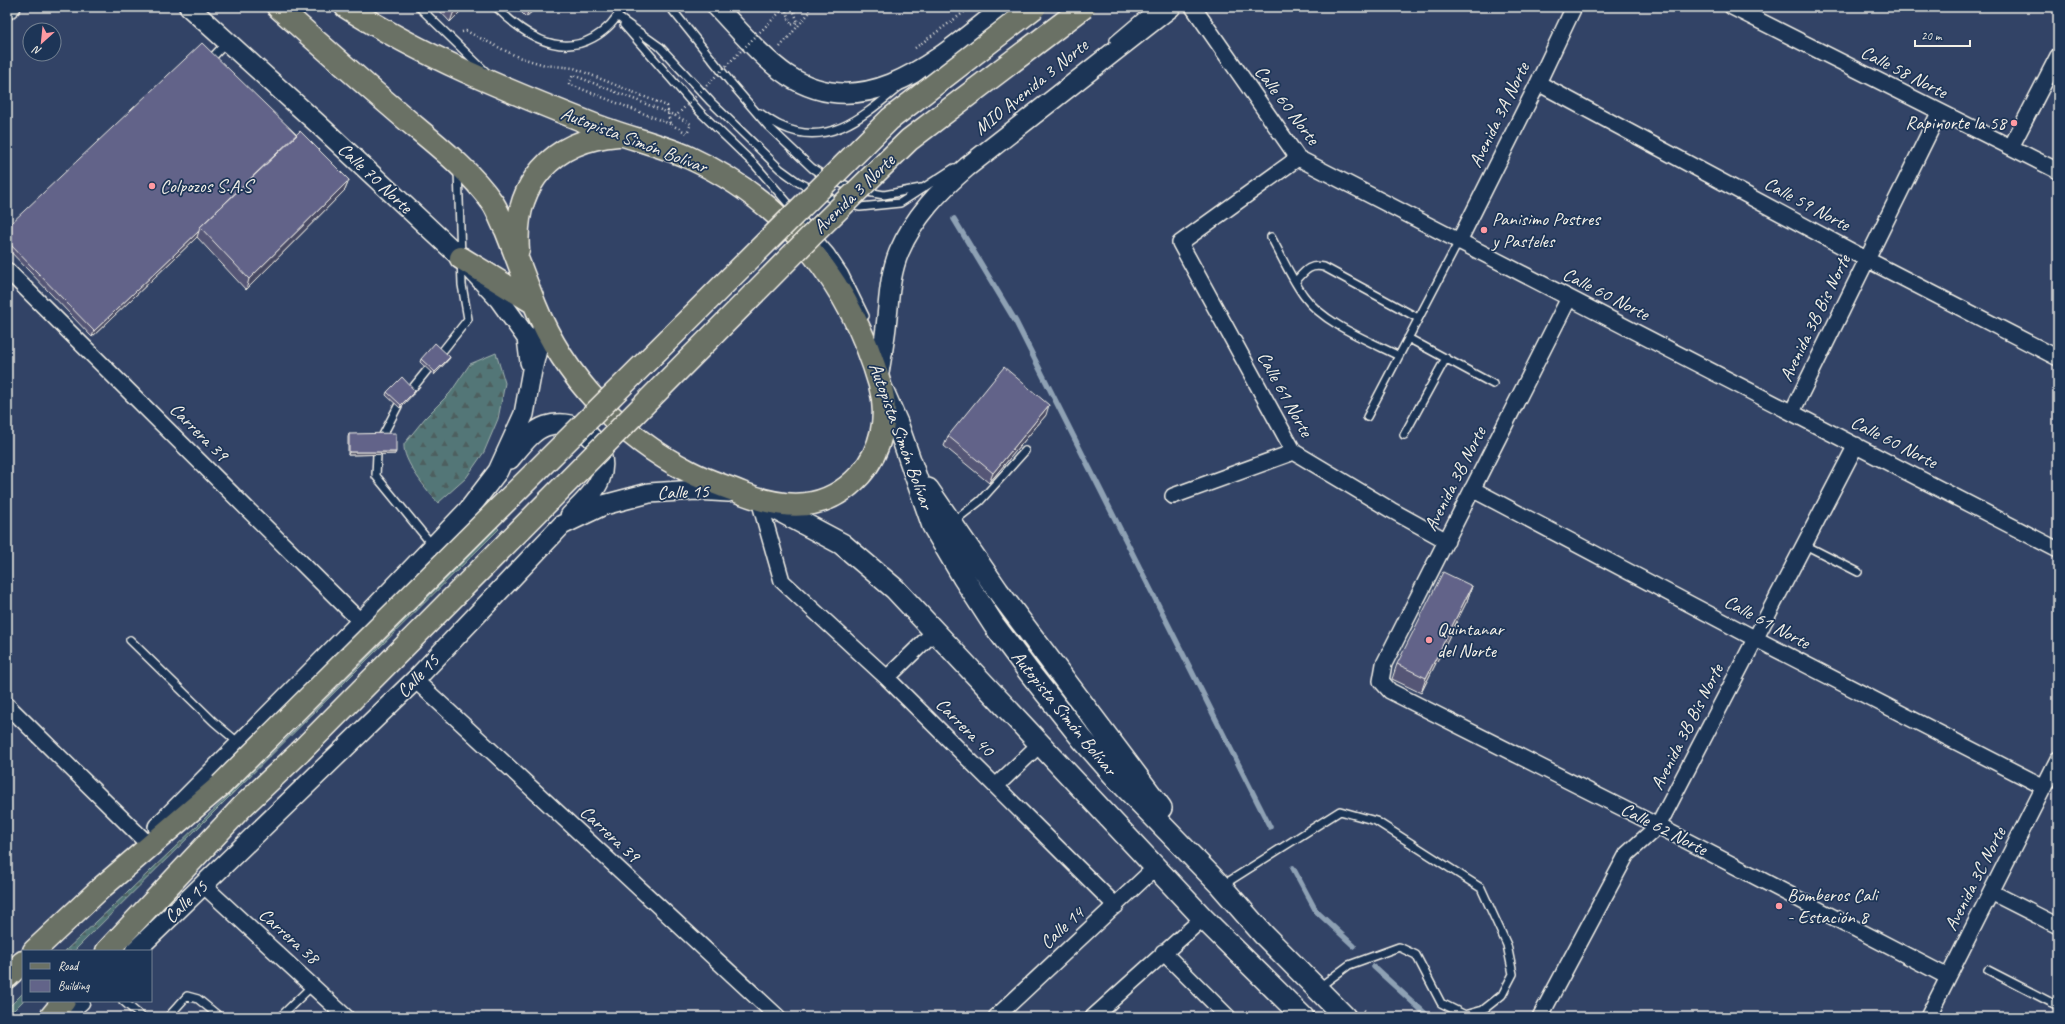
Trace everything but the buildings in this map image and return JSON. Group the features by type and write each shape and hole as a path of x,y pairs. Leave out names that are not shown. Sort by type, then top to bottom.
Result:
{"main road":[{"name":"Autopista Simón Bolívar","path":"346,7 419,50 503,89 619,135 664,148 707,166 747,191 783,220 815,254 842,293 863,334 878,378 897,423 933,526 963,577 999,631 1082,739 1118,780 1222,886 1263,934 1345,1017"},
{"name":"Avenida 3 Norte","path":"101,888 221,784 624,385 890,118 1035,7"},
{"name":"Avenida 3 Norte","path":"645,404 810,237 909,140 1084,7"},
{"name":"Autopista Simón Bolívar","path":"276,9 458,162 494,204 522,269 543,325 571,371 587,392 625,430 675,464 705,479 751,496 842,544 895,590 1155,868 1302,1017"},
{"path":"522,269 516,230 519,211 526,193 536,176 548,162 564,150 581,141 600,136 619,135"},
{"path":"461,258 534,303"},
{"path":"751,496 774,504 804,504 833,495 858,477 875,452 884,423 882,393 878,378"},
{"name":"Calle 15","path":"108,950 243,806 300,752 645,404"},
{"path":"910,461 951,524 998,591 1096,724 1222,886"},
{"path":"35,950 101,888"},
{"path":"7,977 22,963"},
{"path":"51,1017 63,1002"}],"street":[{"path":"7,12 13,7"},
{"name":"Calle 70 Norte","path":"189,7 461,258 499,299 527,338 532,370"},
{"path":"717,7 776,67 797,80 819,89 840,93 866,92 883,87 926,66 1004,7"},
{"path":"878,378 886,328 891,279 899,252 923,210 943,187 967,167 1171,7"},
{"name":"Calle 60 Norte","path":"1193,7 1298,158 2058,550"},
{"name":"Avenida 3A Norte","path":"1459,240 1538,83 1574,7"},
{"name":"Calle 58 Norte","path":"1732,7 2058,172"},
{"path":"2011,147 2058,56"},
{"name":"Calle 59 Norte","path":"1538,83 1866,259 2058,358"},
{"name":"Avenida 3B Bis Norte","path":"1792,412 1939,113"},
{"name":"Calle 61 Norte","path":"1298,158 1180,243 1294,452 1446,541"},
{"name":"Carrera 39","path":"7,270 362,622"},
{"name":"Avenida 3B Norte","path":"1381,681 1384,664 1569,298"},
{"path":"498,471 524,414 532,370 543,325"},
{"path":"101,888 144,840 362,622 469,509 498,471 533,434 544,426 558,423 572,424 584,430 594,439 601,451 603,465 601,478 594,490 562,525"},
{"name":"Avenida 3B Bis Norte","path":"1540,1017 1627,854 1658,826 1856,445"},
{"path":"1173,496 1294,452"},
{"name":"Calle 61 Norte","path":"1472,488 1756,639 2044,787"},
{"name":"Calle 15","path":"136,950 415,680 562,525 604,505 649,493 696,490 751,496"},
{"name":"Carrera 40","path":"751,496 782,580 887,678 1116,906"},
{"path":"887,678 934,632"},
{"name":"Carrera 39","path":"415,680 778,1017"},
{"name":"Calle 62 Norte","path":"1381,681 1390,691 1658,826 1948,977"},
{"path":"7,705 144,840"},
{"path":"996,786 1039,745"},
{"name":"Avenida 3C Norte","path":"1928,1017 2058,760"},
{"name":"Calle 14","path":"996,1017 1155,868"},
{"name":"Carrera 38","path":"204,885 346,1017"},
{"path":"1991,892 2058,926"},
{"path":"1093,1017 1163,952 1203,918"},
{"path":"1163,952 1228,1017"},
{"path":"60,1017 79,1002"}],"lane":[{"path":"419,7 503,89"},
{"path":"496,7 506,17 537,39 562,46 581,44 589,40 609,27 618,17 622,7"},
{"path":"670,7 755,110 797,155 829,179 862,191 884,195 925,187"},
{"name":"MIO Avenida 3 Norte","path":"1110,43 1153,7"},
{"path":"618,17 643,49 700,112 756,166 830,252 848,280 867,322"},
{"name":"MIO Avenida 3 Norte","path":"618,17 660,47 711,102 780,169 798,182 838,202 860,206 900,203 963,162 1013,125 1086,63"},
{"path":"204,66 228,42"},
{"path":"755,110 782,127 814,135 827,132 857,121 926,66"},
{"path":"441,352 468,319 462,285 458,162"},
{"path":"1271,237 1304,297 1324,316 1399,356"},
{"path":"1367,417 1459,240"},
{"path":"1295,282 1314,265 1324,267 1418,318"},
{"path":"871,337 878,378"},
{"path":"1408,338 1493,384"},
{"path":"1404,435 1446,358"},
{"path":"411,390 428,369"},
{"path":"382,437 398,406"},
{"path":"951,524 980,501 1025,451"},
{"path":"377,454 376,476 433,547"},
{"path":"1805,545 1858,572"},
{"path":"130,640 214,722 240,744"},
{"path":"1222,886 1340,811 1376,821 1481,888 1507,945 1513,974 1502,995 1483,1010 1465,1015 1441,1003 1416,955 1398,947 1350,965 1316,989"},
{"path":"1988,970 2058,1006"},
{"path":"280,1017 313,985"},
{"path":"168,1017 187,996 198,999 220,1017"},
{"path":"124,1002 142,1017"}],"path":[{"path":"676,116 785,7 791,25 798,22 792,7"},
{"path":"777,50 810,12 808,7"},
{"path":"910,52 971,7"},
{"path":"447,34 466,31 518,57 545,65 574,68 667,106 670,124"},
{"path":"573,75 676,116 691,124 687,133 670,124 569,84 573,75"}],"green space":[{"path":"496,353 505,383 498,419 484,452 466,478 438,503 422,484 411,467 404,451 404,444 425,418 450,393 470,364"},
{"path":"497,527 499,529 75,950 66,950 229,795"},
{"path":"22,994 22,1002 7,1017 7,1009"}],"waterway":[{"path":"954,219 1016,322 1270,827"},
{"path":"1293,868 1316,911 1354,946"},
{"path":"1374,967 1429,1017"}],"place":[{"name":"Rapinorte la 58","path":"2014,123"},
{"name":"Colpozos S.A.S","path":"152,186"},
{"name":"Panisimo Postres y Pasteles","path":"1484,230"},
{"name":"Quintanar del Norte","path":"1429,640"},
{"name":"Bomberos Cali - Estación 8","path":"1779,906"}]}
